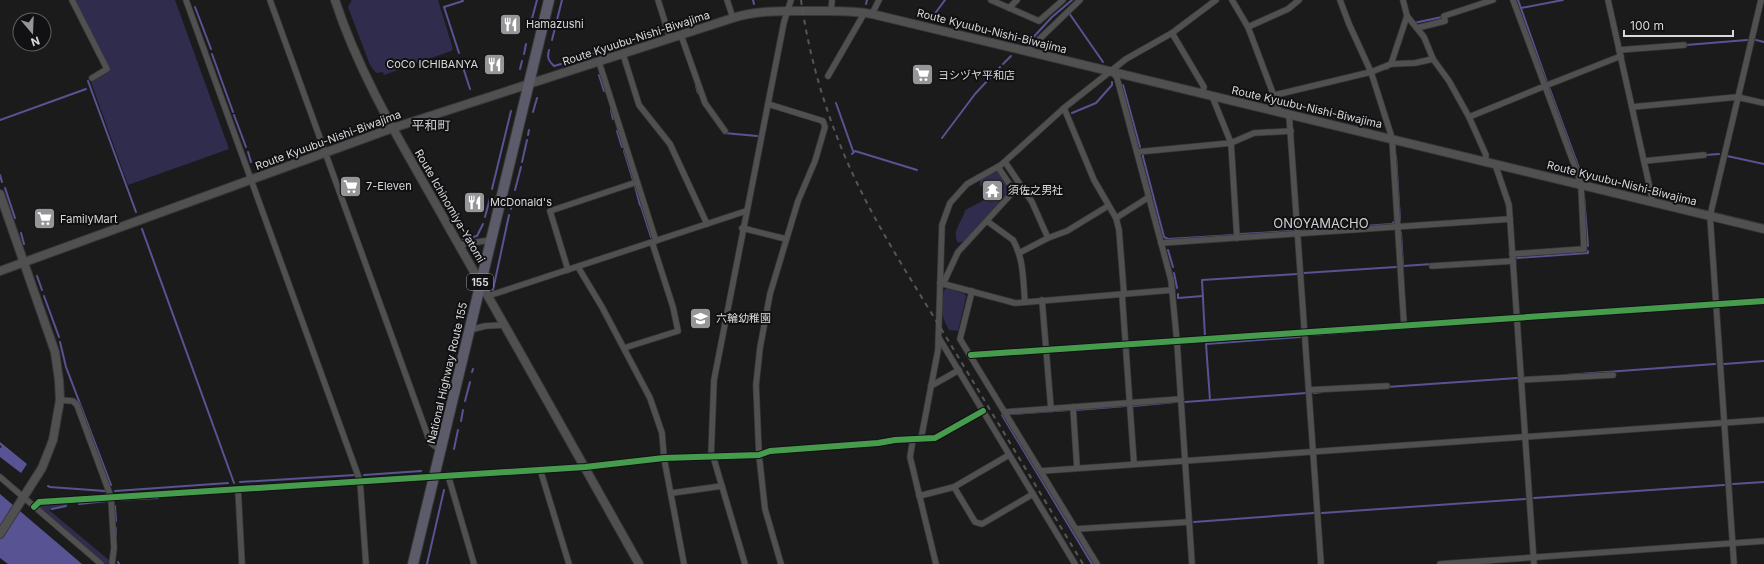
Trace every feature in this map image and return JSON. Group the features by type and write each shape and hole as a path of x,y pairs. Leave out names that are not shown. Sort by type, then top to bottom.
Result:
{"highway":[{"name":"National Highway Route 155","path":"413,564 549,0"}],"main road":[{"name":"Route Ichinomiya-Yatomi","path":"335,0 354,52 393,128 639,564"},
{"name":"Route Kyuubu-Nishi-Biwajima","path":"0,271 393,128 733,18 750,13 787,11 869,13 1764,229"},
{"path":"0,194 55,352 60,400 57,423 48,455 22,501 0,534"}],"street":[{"path":"72,0 107,69 92,78"},
{"path":"186,0 360,481 366,564"},
{"path":"270,0 430,442 441,451"},
{"path":"658,0 670,38"},
{"path":"727,0 733,18"},
{"path":"745,564 712,456 714,380 742,228 787,11 791,0"},
{"path":"831,11 832,0"},
{"path":"828,76 869,13 880,0"},
{"path":"991,0 1039,21 1063,0"},
{"path":"1009,8 1018,0"},
{"path":"1027,51 1080,0"},
{"path":"921,439 939,338 939,304 942,284 942,225 947,208 967,184 1006,162 1064,108 1130,56 1172,33 1216,0"},
{"path":"1232,0 1248,27 1275,95 1280,112"},
{"path":"1248,27 1282,12 1299,0"},
{"path":"1340,0 1348,24 1371,72 1392,138 1404,325"},
{"path":"1403,0 1407,16 1424,37 1433,59 1449,81 1469,116 1486,155 1485,161"},
{"path":"1417,28 1445,22 1444,16 1493,0"},
{"path":"1512,254 1584,249 1581,185 1546,86 1513,0"},
{"path":"1608,0 1653,202"},
{"path":"1734,564 1723,422 1710,216 1761,0"},
{"path":"1391,64 1407,16"},
{"path":"1172,33 1204,87 1202,93"},
{"path":"681,35 705,103 725,131"},
{"path":"1619,50 1684,45"},
{"path":"623,54 639,105 670,144 707,224"},
{"path":"1469,116 1621,56"},
{"path":"1275,95 1371,72 1391,64 1415,63 1433,59"},
{"path":"598,62 637,182 673,307 678,331 624,348"},
{"path":"1112,71 1117,78 1172,290 1177,342 1192,564"},
{"path":"1212,96 1231,143 1237,238"},
{"path":"1632,107 1738,97 1764,103"},
{"path":"768,104 823,121 825,128 815,161 798,202 770,294 760,348 756,386 759,454 765,509 781,564"},
{"path":"1064,108 1094,180 1116,218 1119,230 1125,345 1134,464"},
{"path":"1289,114 1322,564"},
{"path":"1137,152 1231,143 1254,134 1290,130"},
{"path":"1644,161 1704,155"},
{"path":"1006,162 1032,202 1048,238"},
{"path":"1495,164 1509,205 1534,564"},
{"path":"942,284 958,252 1014,191 998,167"},
{"path":"568,270 550,211 637,182"},
{"path":"1116,218 1149,197"},
{"path":"1018,253 1048,238 1067,231 1108,206"},
{"path":"488,296 746,211"},
{"path":"1161,243 1510,218"},
{"path":"987,221 1013,240 1022,262 1025,302"},
{"path":"742,228 786,239"},
{"path":"459,245 490,240"},
{"path":"1432,266 1513,261"},
{"path":"578,267 602,307 650,398 662,433 664,458 672,493 684,564"},
{"path":"942,284 1015,302 1172,290"},
{"path":"972,292 960,339 1006,412 1097,564"},
{"path":"1042,300 1051,408"},
{"path":"971,355 1764,301"},
{"path":"470,330 485,326 505,325"},
{"path":"939,338 1075,564"},
{"path":"931,386 959,370"},
{"path":"1521,380 1613,375"},
{"path":"1309,390 1387,386"},
{"path":"1006,412 1181,399"},
{"path":"60,400 73,401 77,405 110,497 114,548 112,564"},
{"path":"1073,407 1077,468"},
{"path":"34,507 39,502 585,466 664,458 759,454 770,451 935,438 983,411"},
{"path":"1041,471 1764,420"},
{"path":"913,439 910,457 936,564"},
{"path":"919,496 954,487 1009,455"},
{"path":"540,469 569,564"},
{"path":"448,475 474,564"},
{"path":"0,476 22,501 34,507 101,564"},
{"path":"672,493 722,486"},
{"path":"954,487 975,522 982,524 1033,494"},
{"path":"238,489 242,564"},
{"path":"1076,529 1189,522"},
{"path":"1440,564 1764,541"}],"shaded area":[{"path":"75,0 175,0 229,149 128,185 91,82 110,71"},
{"path":"353,0 438,0 453,49 384,75 383,72 376,73 370,65 348,7"},
{"path":"998,171 1011,191 967,240 958,243 956,234 965,210 991,196 1002,188 1000,184 980,186 980,179"},
{"path":"947,288 965,294 966,297 958,331 949,330 943,315 943,296 944,290"},
{"path":"0,442 27,464 21,473 0,457 0,448 2,447"},
{"path":"0,494 82,564 8,564 0,558"},
{"path":"66,503 69,505 49,510 110,561 109,563 105,564 40,510 40,506 43,504"}],"waterway":[{"path":"459,53 444,7 463,1 462,0"},
{"path":"530,26 537,0"},
{"path":"552,40 562,0"},
{"path":"753,0 754,4"},
{"path":"866,4 867,0"},
{"path":"931,19 945,0"},
{"path":"1028,43 1052,17 1072,0"},
{"path":"1518,0 1547,82"},
{"path":"1521,8 1563,0"},
{"path":"195,7 211,49"},
{"path":"1069,13 1103,62"},
{"path":"1414,23 1442,17"},
{"path":"671,28 676,26"},
{"path":"653,34 664,30"},
{"path":"637,39 649,35"},
{"path":"614,46 634,40"},
{"path":"1686,45 1747,40"},
{"path":"1756,40 1764,42"},
{"path":"524,54 526,44"},
{"path":"574,60 612,47"},
{"path":"549,50 548,59 550,62 554,66 561,64"},
{"path":"212,54 233,112"},
{"path":"1003,64 1011,56"},
{"path":"461,61 470,89"},
{"path":"520,69 522,61"},
{"path":"942,138 975,94 1000,67"},
{"path":"1386,69 1390,67"},
{"path":"599,75 604,91"},
{"path":"88,81 136,212"},
{"path":"1072,113 1096,103 1112,85 1112,82"},
{"path":"1123,85 1140,147"},
{"path":"696,86 698,93"},
{"path":"1549,87 1582,176"},
{"path":"0,120 86,89"},
{"path":"533,112 537,98"},
{"path":"836,103 853,151"},
{"path":"611,110 613,119"},
{"path":"492,189 511,111"},
{"path":"234,115 246,147"},
{"path":"528,135 529,130"},
{"path":"617,131 622,147"},
{"path":"724,133 757,136"},
{"path":"522,162 527,140"},
{"path":"624,151 633,180"},
{"path":"852,154 855,151 917,170"},
{"path":"248,152 251,162"},
{"path":"1706,155 1719,154"},
{"path":"1143,155 1164,237 1168,239 1234,235"},
{"path":"1396,156 1400,220"},
{"path":"1727,156 1764,164"},
{"path":"515,190 521,167"},
{"path":"0,175 2,182"},
{"path":"635,186 640,205"},
{"path":"5,188 15,218"},
{"path":"1584,196 1588,246"},
{"path":"485,217 490,198"},
{"path":"511,209 513,199"},
{"path":"641,206 651,237"},
{"path":"493,290 509,215"},
{"path":"1305,230 1392,224 1394,222"},
{"path":"463,239 477,236 483,224"},
{"path":"142,229 234,483"},
{"path":"1240,234 1292,231"},
{"path":"21,233 24,244"},
{"path":"1401,233 1403,266 1432,264"},
{"path":"1168,250 1173,267"},
{"path":"1517,258 1588,253 1588,251"},
{"path":"1304,273 1396,267"},
{"path":"1174,273 1177,288"},
{"path":"1205,337 1202,280 1297,274"},
{"path":"37,276 42,290"},
{"path":"1178,294 1178,298 1203,296"},
{"path":"44,296 59,337"},
{"path":"1312,335 1461,324"},
{"path":"1210,400 1206,344 1300,337"},
{"path":"60,342 66,367 111,485"},
{"path":"1724,364 1764,361"},
{"path":"1566,375 1715,364"},
{"path":"1387,387 1517,378"},
{"path":"465,401 470,382"},
{"path":"1314,393 1322,392"},
{"path":"1185,402 1306,393"},
{"path":"1133,406 1176,402"},
{"path":"1076,410 1126,406"},
{"path":"461,421 463,410"},
{"path":"1011,414 1069,410"},
{"path":"1002,415 1092,564"},
{"path":"454,449 458,430"},
{"path":"364,475 421,471"},
{"path":"240,482 355,475"},
{"path":"1733,484 1764,482"},
{"path":"115,491 228,483"},
{"path":"1534,498 1724,485"},
{"path":"48,486 105,491"},
{"path":"427,564 444,490"},
{"path":"114,500 158,498"},
{"path":"1322,513 1525,499"},
{"path":"79,504 107,501"},
{"path":"52,509 66,506"},
{"path":"115,506 116,521"},
{"path":"1194,522 1314,513"},
{"path":"116,528 116,536"}],"railway":[{"path":"801,0 815,70 829,116 847,161 867,204 902,265 1083,564"}],"cycle path":[{"path":"971,355 1764,301"},
{"path":"34,507 39,502 585,467 664,458 759,455 770,451 935,438 983,411"}],"place":[{"name":"Hamazushi","path":"510,24"},
{"name":"CoCo ICHIBANYA","path":"494,64"},
{"name":"ヨシヅヤ平和店","path":"923,75"},
{"name":"7-Eleven","path":"350,186"},
{"name":"須佐之男社","path":"992,190"},
{"name":"McDonald's","path":"475,202"},
{"name":"FamilyMart","path":"45,219"},
{"name":"六輪幼稚園","path":"701,318"}],"district":[{"name":"平和町","path":"431,125"},
{"name":"ONOYAMACHO","path":"1321,223"}]}
